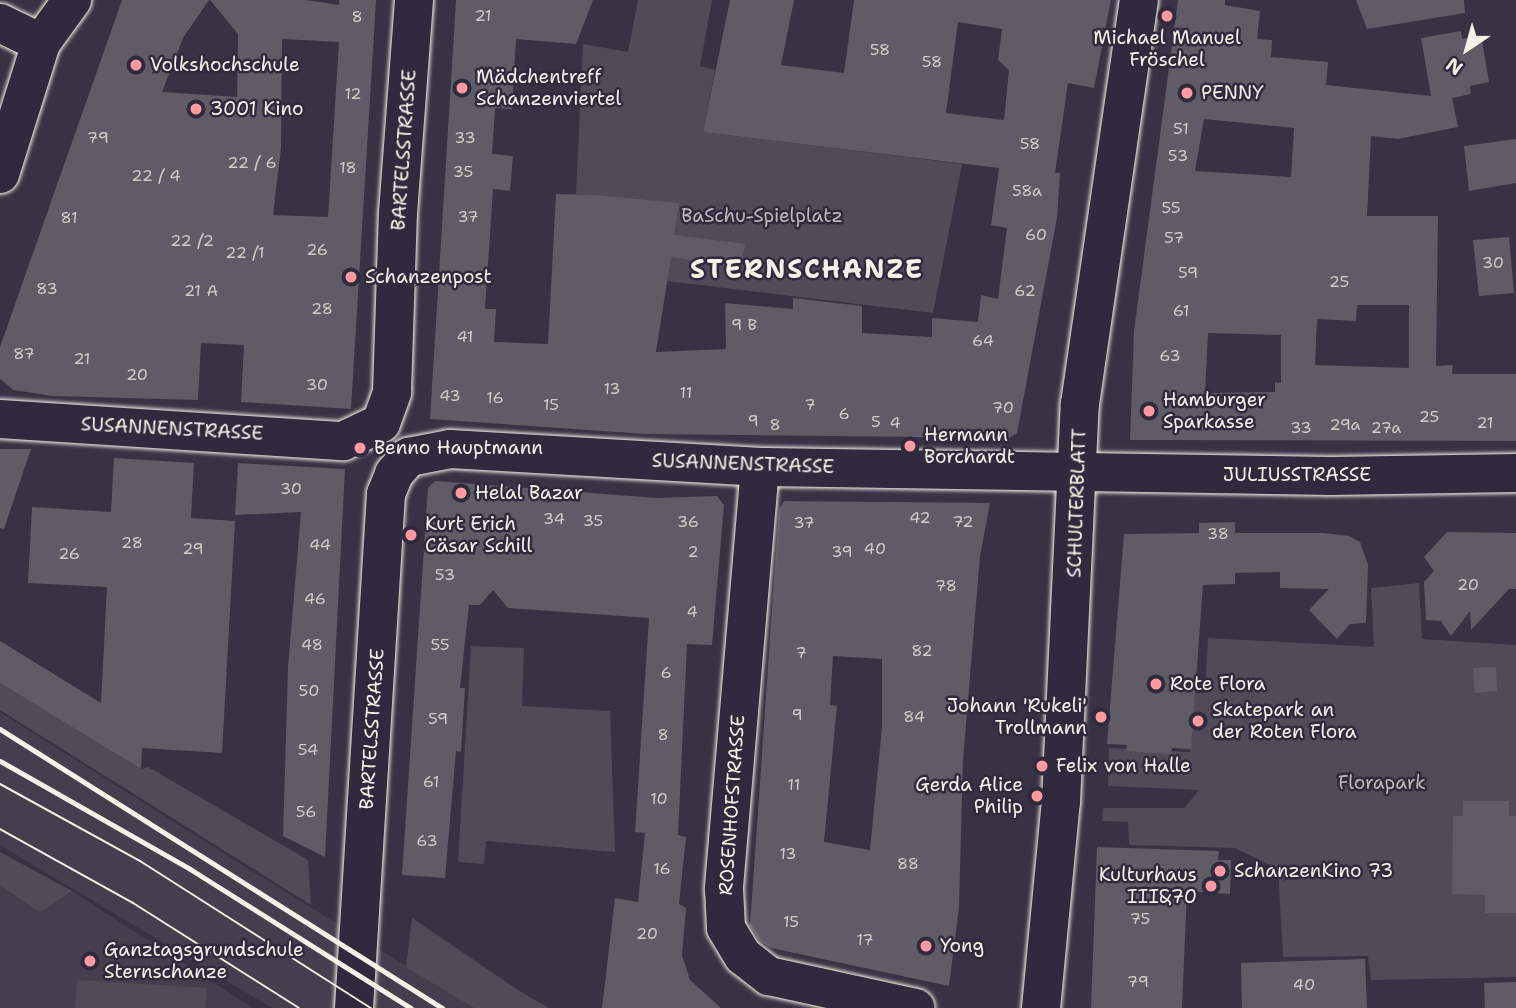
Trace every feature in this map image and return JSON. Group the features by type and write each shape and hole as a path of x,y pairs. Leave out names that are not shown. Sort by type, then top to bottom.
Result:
{"street":[{"path":"0,174 41,43 72,0"},
{"name":"BARTELSSTRASSE","path":"381,423 392,392 398,213 414,0"},
{"name":"SCHULTERBLATT","path":"1041,1008 1061,803 1080,404 1139,0"},
{"path":"0,23 41,43"},
{"name":"SUSANNENSTRASSE","path":"0,419 343,441 381,423"},
{"name":"SUSANNENSTRASSE","path":"409,457 450,449 760,467 1078,473"},
{"name":"BARTELSSTRASSE","path":"354,1008 386,494 394,474 409,457"},
{"name":"ROSENHOFSTRASSE","path":"760,467 724,889 726,928 743,956 769,976 915,1008"},
{"name":"JULIUSSTRASSE","path":"1078,473 1516,473"}],"shaded area":[{"path":"0,712 474,1008 272,1008 0,845"},
{"name":"Ganztagsgrundschule Sternschanze","path":"0,885 40,913 72,891 253,1008 0,1008"}],"green space":[{"name":"BaSchu-Spielplatz","path":"638,0 712,0 700,66 715,70 703,132 962,164 933,313 667,281 624,199 576,194 583,44 628,52"},
{"name":"Florapark","path":"1419,583 1422,639 1516,645 1516,977 1371,980 1368,956 1283,957 1278,869 1235,848 1129,845 1128,822 1102,821 1103,808 1184,808 1199,790 1108,786 1109,748 1190,752 1195,693 1205,693 1208,638 1374,647 1371,588"},
{"path":"471,646 524,648 522,706 610,711 615,852 486,841 484,864 458,862"},
{"path":"0,683 141,769 148,767 308,860 311,905 0,710"},
{"path":"0,852 72,891 40,913 0,885"},
{"path":"412,918 549,1008 474,1008 406,967"},
{"path":"77,980 207,988 205,1008 75,1008"}],"building":[{"path":"122,0 209,0 183,38 162,92 237,97 238,34 210,0 306,0 339,5 339,0 376,0 351,409 241,402 244,345 201,343 198,400 52,396 14,390 0,379 0,347","holes":["282,39 339,42 328,217 273,215 281,148"]},
{"path":"456,0 593,0 576,44 516,39 512,109 495,108 492,154 513,156 510,191 493,189 485,309 496,309 494,342 548,344 556,194 596,195 679,203 674,235 745,244 741,267 671,257 656,352 726,349 725,303 793,309 793,298 862,306 862,333 932,337 932,318 978,322 981,295 998,299 1007,228 991,225 999,168 703,132 730,0 794,0 781,65 844,73 854,0 1111,0 1094,88 1068,83 1055,173 1060,173 1057,218 1017,433 1009,438 646,434 430,419","holes":["958,22 1002,29 998,60 1009,70 1004,120 946,113"]},
{"path":"1178,0 1225,0 1225,5 1260,11 1257,39 1272,40 1271,57 1328,62 1326,85 1431,96 1421,38 1461,31 1462,39 1481,35 1489,82 1470,86 1471,94 1452,98 1458,127 1398,139 1371,136 1367,216 1438,216 1436,366 1453,365 1452,374 1516,374 1516,441 1130,440 1134,331","holes":["1204,119 1294,128 1291,177 1195,171","1357,305 1409,305 1409,368 1315,365 1317,319 1356,321","1208,333 1281,335 1281,383 1275,382 1275,392 1205,393"]},
{"path":"1356,0 1464,0 1465,13 1367,29"},
{"path":"1516,139 1516,183 1469,191 1464,146"},
{"path":"1509,237 1514,293 1479,296 1473,240"},
{"path":"0,449 31,449 4,529 0,528"},
{"path":"114,458 194,463 191,518 235,521 222,753 142,748 141,769 0,683 0,641 101,703 107,587 28,583 32,507 111,512"},
{"path":"238,463 345,469 325,857 283,836 288,667 301,512 235,515"},
{"path":"435,481 656,498 717,496 724,505 712,645 687,644 678,835 686,837 679,904 686,908 682,955 690,980 721,1008 602,1008 615,898 638,902 645,833 635,832 649,618 508,608 493,590 480,605 469,605 460,688 465,688 461,752 456,751 445,878 402,875 428,488"},
{"path":"784,501 990,503 980,556 963,760 959,907 949,986 771,948 760,941 750,926 779,510","holes":["833,656 882,659 882,727 870,850 824,842 837,706 830,705"]},
{"path":"1235,522 1235,533 1324,533 1349,536 1360,542 1368,565 1366,623 1350,624 1337,639 1309,610 1329,589 1280,588 1280,572 1235,573 1235,584 1203,585 1191,749 1172,748 1171,754 1126,751 1127,745 1107,744 1124,534 1199,533 1199,523"},
{"path":"1447,532 1516,533 1516,589 1509,589 1471,630 1470,611 1451,636 1441,621 1426,620 1424,582 1434,571 1424,557"},
{"path":"1496,667 1497,691 1475,693 1473,668"},
{"path":"1463,801 1509,801 1509,816 1516,816 1516,913 1485,913 1485,895 1452,894 1453,816 1463,816"},
{"path":"1097,847 1219,851 1218,860 1231,860 1230,894 1187,891 1182,1008 1091,1008"},
{"path":"1365,959 1367,1008 1242,1008 1241,963"},
{"path":"1516,982 1516,1008 1485,1008 1484,983"}],"tram line":[{"path":"0,784 140,861 371,1008"},
{"path":"0,829 133,903 299,1008"}],"railway":[{"path":"0,729 442,1008"},
{"path":"0,761 190,869 411,1008"}],"place":[{"name":"Michael Manuel Fröschel","path":"1167,16"},
{"name":"Volkshochschule","path":"136,65"},
{"name":"Mädchentreff Schanzenviertel","path":"462,88"},
{"name":"PENNY","path":"1187,93"},
{"name":"3001 Kino","path":"196,109"},
{"name":"Schanzenpost","path":"351,277"},
{"name":"Hamburger Sparkasse","path":"1149,411"},
{"name":"Hermann Borchardt","path":"910,446"},
{"name":"Benno Hauptmann","path":"360,448"},
{"name":"Helal Bazar","path":"461,493"},
{"name":"Kurt Erich Cäsar Schill","path":"411,535"},
{"name":"Rote Flora","path":"1156,684"},
{"name":"Johann 'Rukeli' Trollmann","path":"1101,717"},
{"name":"Skatepark an der Roten Flora","path":"1198,721"},
{"name":"Felix von Halle","path":"1042,766"},
{"name":"Gerda Alice Philip","path":"1037,796"},
{"name":"SchanzenKino 73","path":"1220,871"},
{"name":"Kulturhaus III&70","path":"1211,886"},
{"name":"Yong","path":"926,946"},
{"name":"Ganztagsgrundschule Sternschanze","path":"90,961"}],"district":[{"name":"STERNSCHANZE","path":"807,269"}]}
